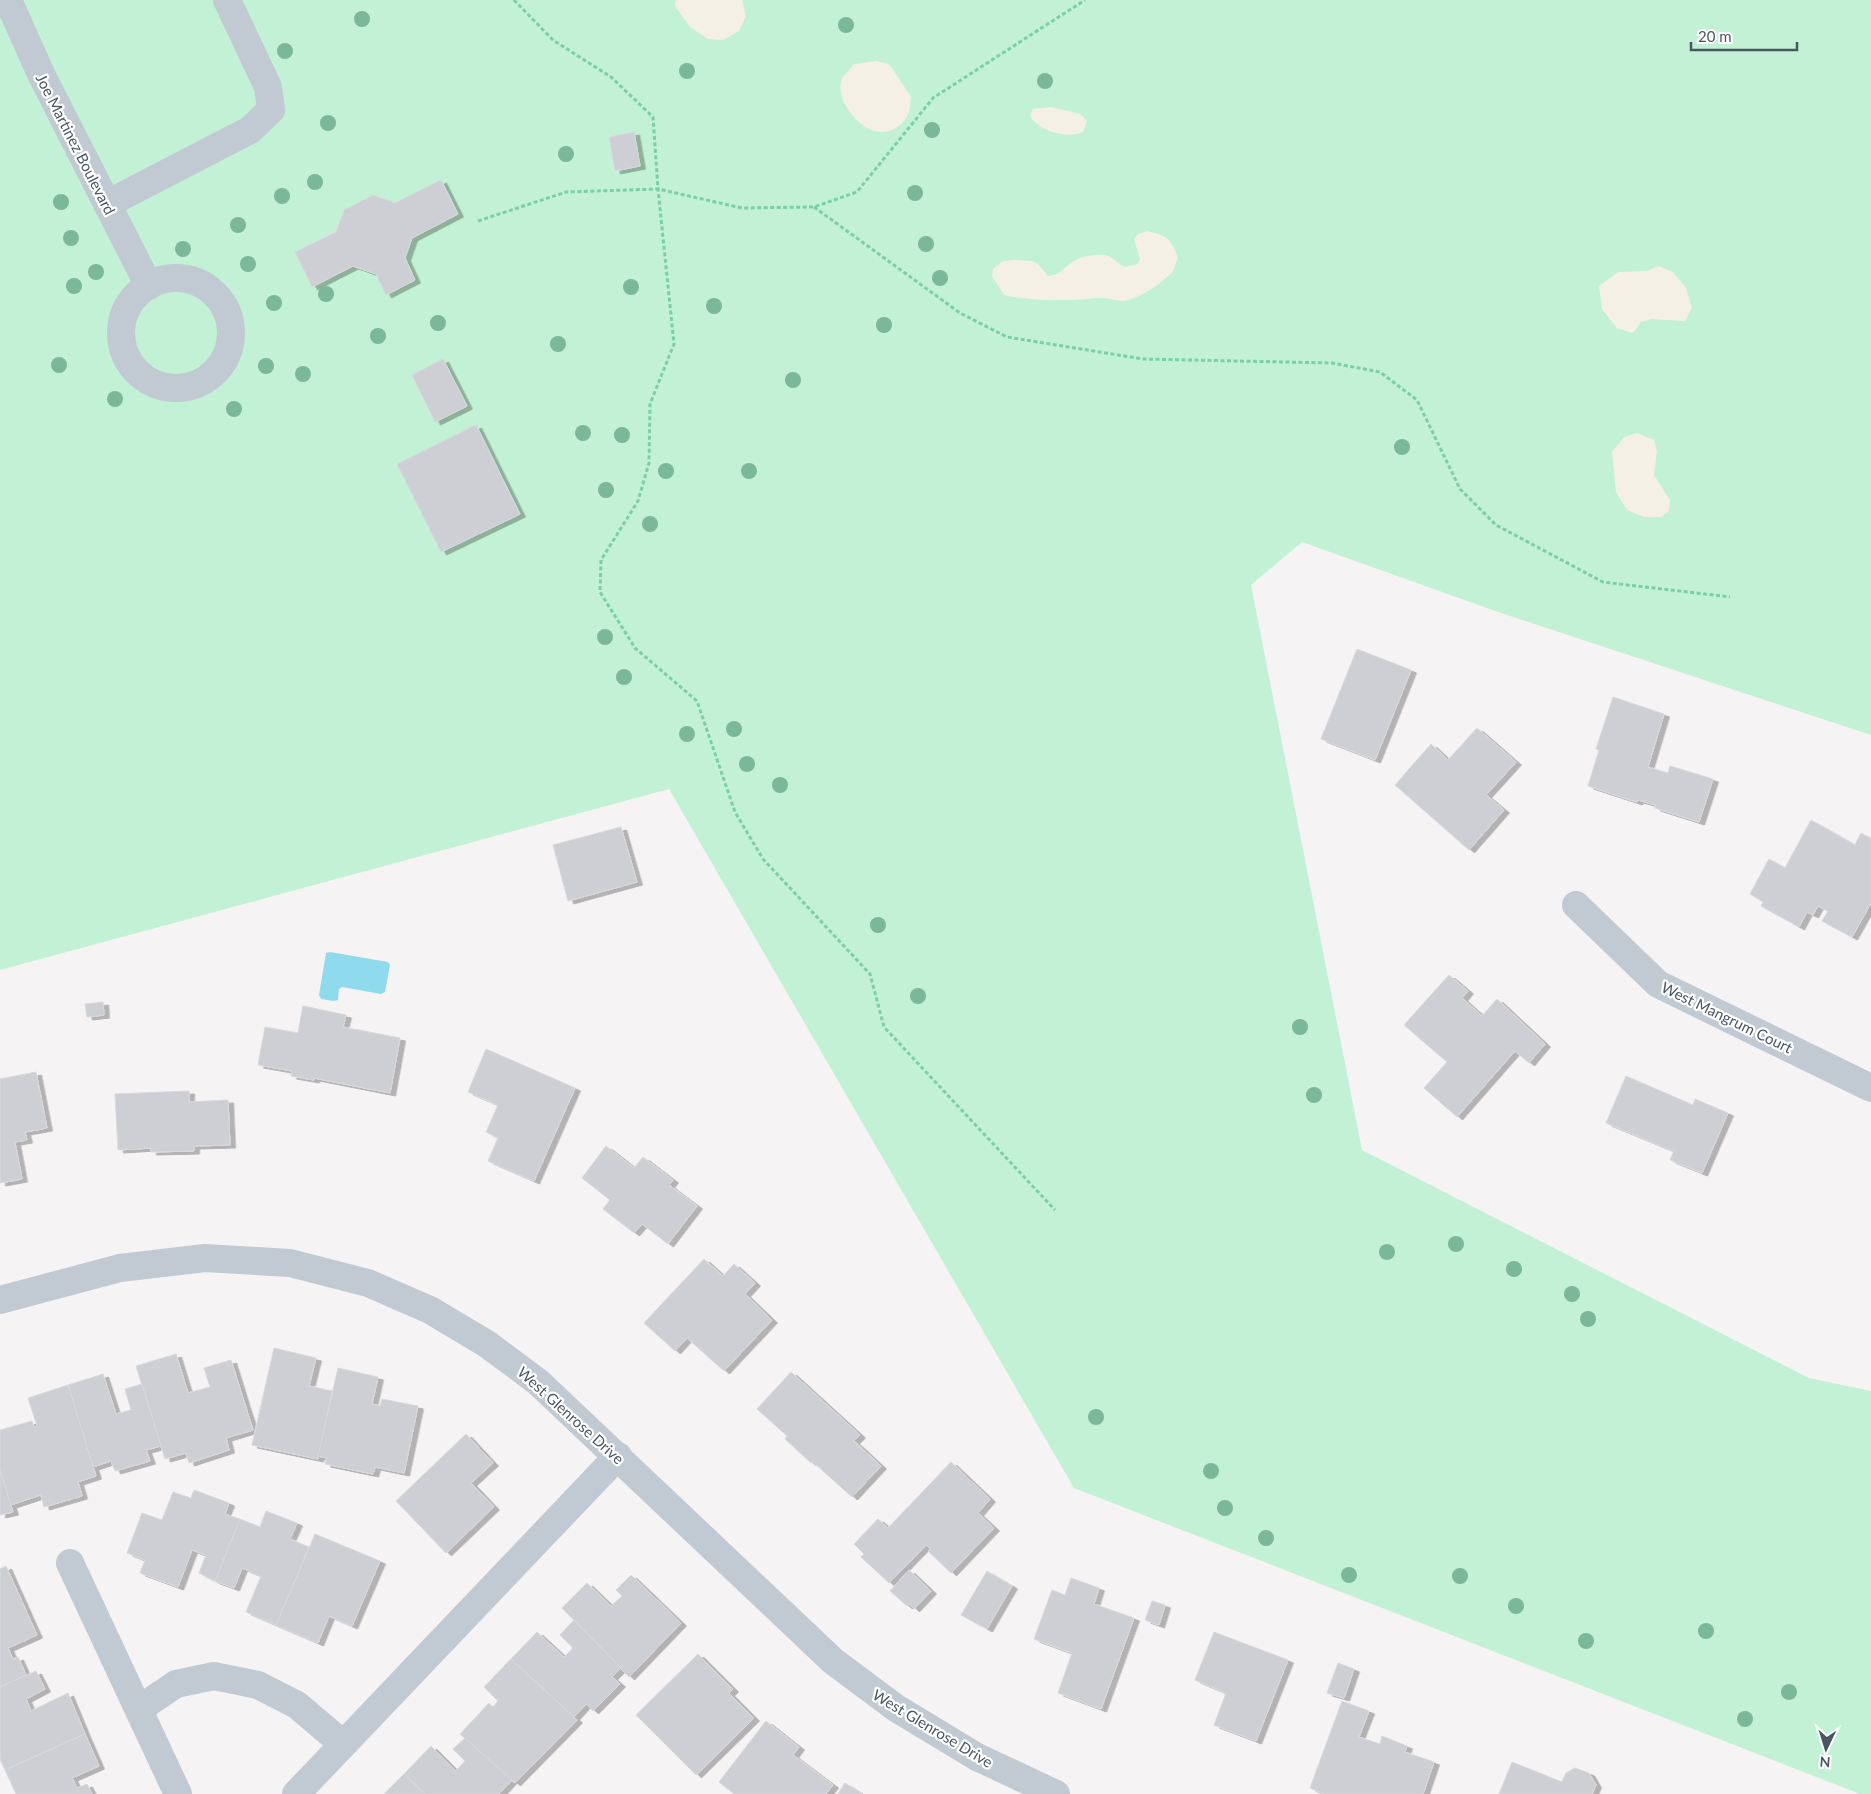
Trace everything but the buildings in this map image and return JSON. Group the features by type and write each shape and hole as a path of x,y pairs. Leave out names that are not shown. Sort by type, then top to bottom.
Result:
{"street":[{"path":"107,204 250,130 271,110 268,87 226,0"},
{"name":"Joe Martinez Boulevard","path":"13,1 41,74 149,286"},
{"name":"West Mangrum Court","path":"1576,905 1658,984 1871,1088"},
{"name":"West Glenrose Drive","path":"0,1300 120,1268 205,1258 290,1263 368,1283 430,1310 487,1344 538,1382 833,1662 896,1708 977,1757 1056,1794"},
{"path":"296,1794 618,1456"},
{"path":"70,1563 178,1794"},
{"path":"139,1709 176,1684 214,1676 258,1686 297,1705 343,1744"}],"path":[{"path":"514,0 553,40 611,77 653,117 658,189 674,344 650,404 649,462 638,501 601,560 600,592 634,648 697,701 735,812 763,859 870,974 884,1027 1055,1210"},
{"path":"478,221 566,192 658,189 742,208 814,207 858,192 933,98 1085,0"},
{"path":"814,207 960,313 1007,337 1144,359 1332,363 1380,372 1417,400 1460,489 1496,525 1603,582 1730,597"}],"green space":[{"path":"0,0 1871,0 1871,735 1501,613 1302,542 1251,585 1362,1150 1809,1378 1871,1391 1871,1794 1860,1794 1074,1488 669,789 0,970"}],"sand":[{"path":"676,0 742,0 746,16 739,31 723,40 708,39 690,27 675,6"},
{"path":"877,61 890,65 911,97 907,117 900,125 885,132 867,128 854,117 844,102 840,86 844,75 854,64"},
{"path":"1051,107 1080,114 1087,121 1083,132 1069,135 1047,130 1030,116 1033,109"},
{"path":"1147,231 1164,236 1173,246 1178,258 1174,269 1163,281 1129,300 1120,301 1099,298 1050,300 1004,295 992,276 993,269 1003,261 1014,260 1032,261 1038,264 1048,276 1059,273 1077,259 1091,256 1108,256 1125,267 1137,264 1140,259 1134,239 1138,234"},
{"path":"1658,266 1673,272 1686,288 1692,308 1685,321 1651,319 1641,322 1633,333 1617,328 1602,309 1599,286 1618,272 1647,271"},
{"path":"1637,433 1654,440 1657,451 1654,475 1670,500 1669,511 1661,517 1644,517 1627,510 1616,492 1612,452 1624,437"}],"water":[{"path":"330,952 388,962 390,965 385,992 381,994 342,987 339,989 338,1000 321,999 319,995 326,953"}]}
